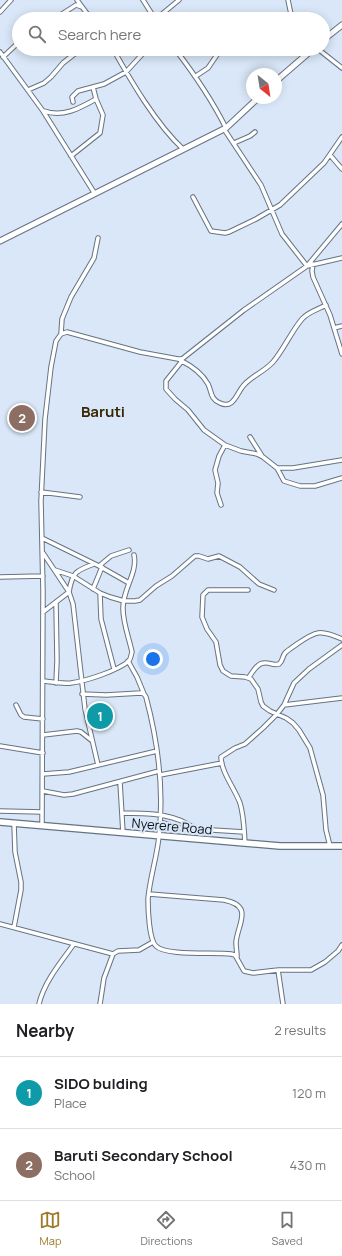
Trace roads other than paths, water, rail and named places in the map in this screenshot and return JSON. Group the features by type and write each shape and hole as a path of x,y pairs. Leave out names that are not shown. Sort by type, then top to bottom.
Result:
{"main road":[{"name":"Nyerere Road","path":"0,822 280,846 342,846"}],"street":[{"path":"0,12 11,0"},
{"path":"77,0 86,12"},
{"path":"142,0 151,12"},
{"path":"164,12 179,0"},
{"path":"288,0 291,12"},
{"path":"65,12 76,5 82,7"},
{"path":"330,34 342,25"},
{"path":"3,56 12,48"},
{"path":"0,52 28,90 95,194"},
{"path":"28,90 44,83 72,56"},
{"path":"117,56 126,72 168,132 183,149"},
{"path":"73,102 72,97 76,92 104,84 126,72 141,56"},
{"path":"180,56 196,76 215,106 225,128 243,160 261,185 282,234 307,266"},
{"path":"196,76 208,68 216,56"},
{"path":"327,56 342,68"},
{"path":"282,76 303,57"},
{"path":"71,156 100,133 103,115 96,99 93,87"},
{"path":"42,111 53,114 69,113 96,99"},
{"path":"0,241 225,128 251,104"},
{"path":"234,143 250,136 255,132"},
{"path":"192,197 211,231 227,233 280,205 319,168 342,137"},
{"path":"330,155 342,169"},
{"path":"342,224 307,266 238,315 180,360 166,381 166,389 188,410 200,427 225,445 263,457 277,468 284,481 300,486 315,486 342,478"},
{"path":"42,826 43,612 41,492 44,434 51,367 56,341 61,334 62,319 68,304 94,258 98,238"},
{"path":"307,266 342,258"},
{"path":"313,264 312,271 326,305 342,354"},
{"path":"61,334 67,332 140,352 180,360 195,370 206,381 211,395 216,401 222,404 231,403 236,399 242,386 267,368 276,358 304,317 326,305"},
{"path":"334,328 342,326"},
{"path":"250,437 263,457"},
{"path":"221,504 217,493 218,483 216,470 219,456 225,445"},
{"path":"277,468 293,468 342,460"},
{"path":"41,492 80,497"},
{"path":"42,538 129,583"},
{"path":"93,589 100,567 111,556 129,550"},
{"path":"42,552 69,592 76,624 82,694 98,765"},
{"path":"43,681 56,683 81,682 114,669 128,661 131,657 132,652 122,609 135,563 134,554"},
{"path":"55,570 73,576 100,593 124,601 135,602 140,600 156,586 172,576 194,557 199,556 208,558 219,556 240,567 257,583 274,590"},
{"path":"43,612 69,592 73,576 77,571 94,564"},
{"path":"0,577 42,576"},
{"path":"248,590 208,590 203,595 201,611 202,617 207,629 216,642 220,665 223,671 231,676 249,677 258,689 263,706 293,723 300,730 310,748 323,795 326,830 330,846"},
{"path":"100,593 101,619 114,669"},
{"path":"56,603 56,683"},
{"path":"249,677 261,664 264,663 275,665 281,662 286,652 311,634 319,632 334,635 342,639"},
{"path":"246,843 240,803 222,763 221,757 251,739 277,714 284,705 294,683 313,666 342,645"},
{"path":"128,661 137,677 148,706 160,773 159,836 149,894 149,919 153,942 156,947 163,950 174,952 231,954 235,955 237,958"},
{"path":"82,694 144,694"},
{"path":"284,705 342,698"},
{"path":"16,705 21,715 24,717 43,719"},
{"path":"43,735 77,731 92,740"},
{"path":"0,746 43,753"},
{"path":"43,774 69,772 157,751"},
{"path":"43,791 64,795 73,794 160,773 222,763"},
{"path":"120,782 123,833"},
{"path":"0,811 42,812"},
{"path":"122,813 160,814 181,820 194,828"},
{"path":"160,822 172,826 244,832"},
{"path":"14,823 14,846 21,882 21,890 14,927"},
{"path":"149,894 235,902 240,908 242,919 236,940 237,958 242,968 248,973 278,970 311,970 330,958 342,945"},
{"path":"0,924 112,954 118,951 139,950 153,942"},
{"path":"39,1004 44,990 74,944"},
{"path":"105,1004 100,1002 104,978 112,954"},
{"path":"278,970 283,1004"}],"place":[{"name":"Baruti Secondary School","path":"22,418"},
{"name":"SIDO bulding","path":"100,716"}],"district":[{"name":"Baruti","path":"103,412"}]}
